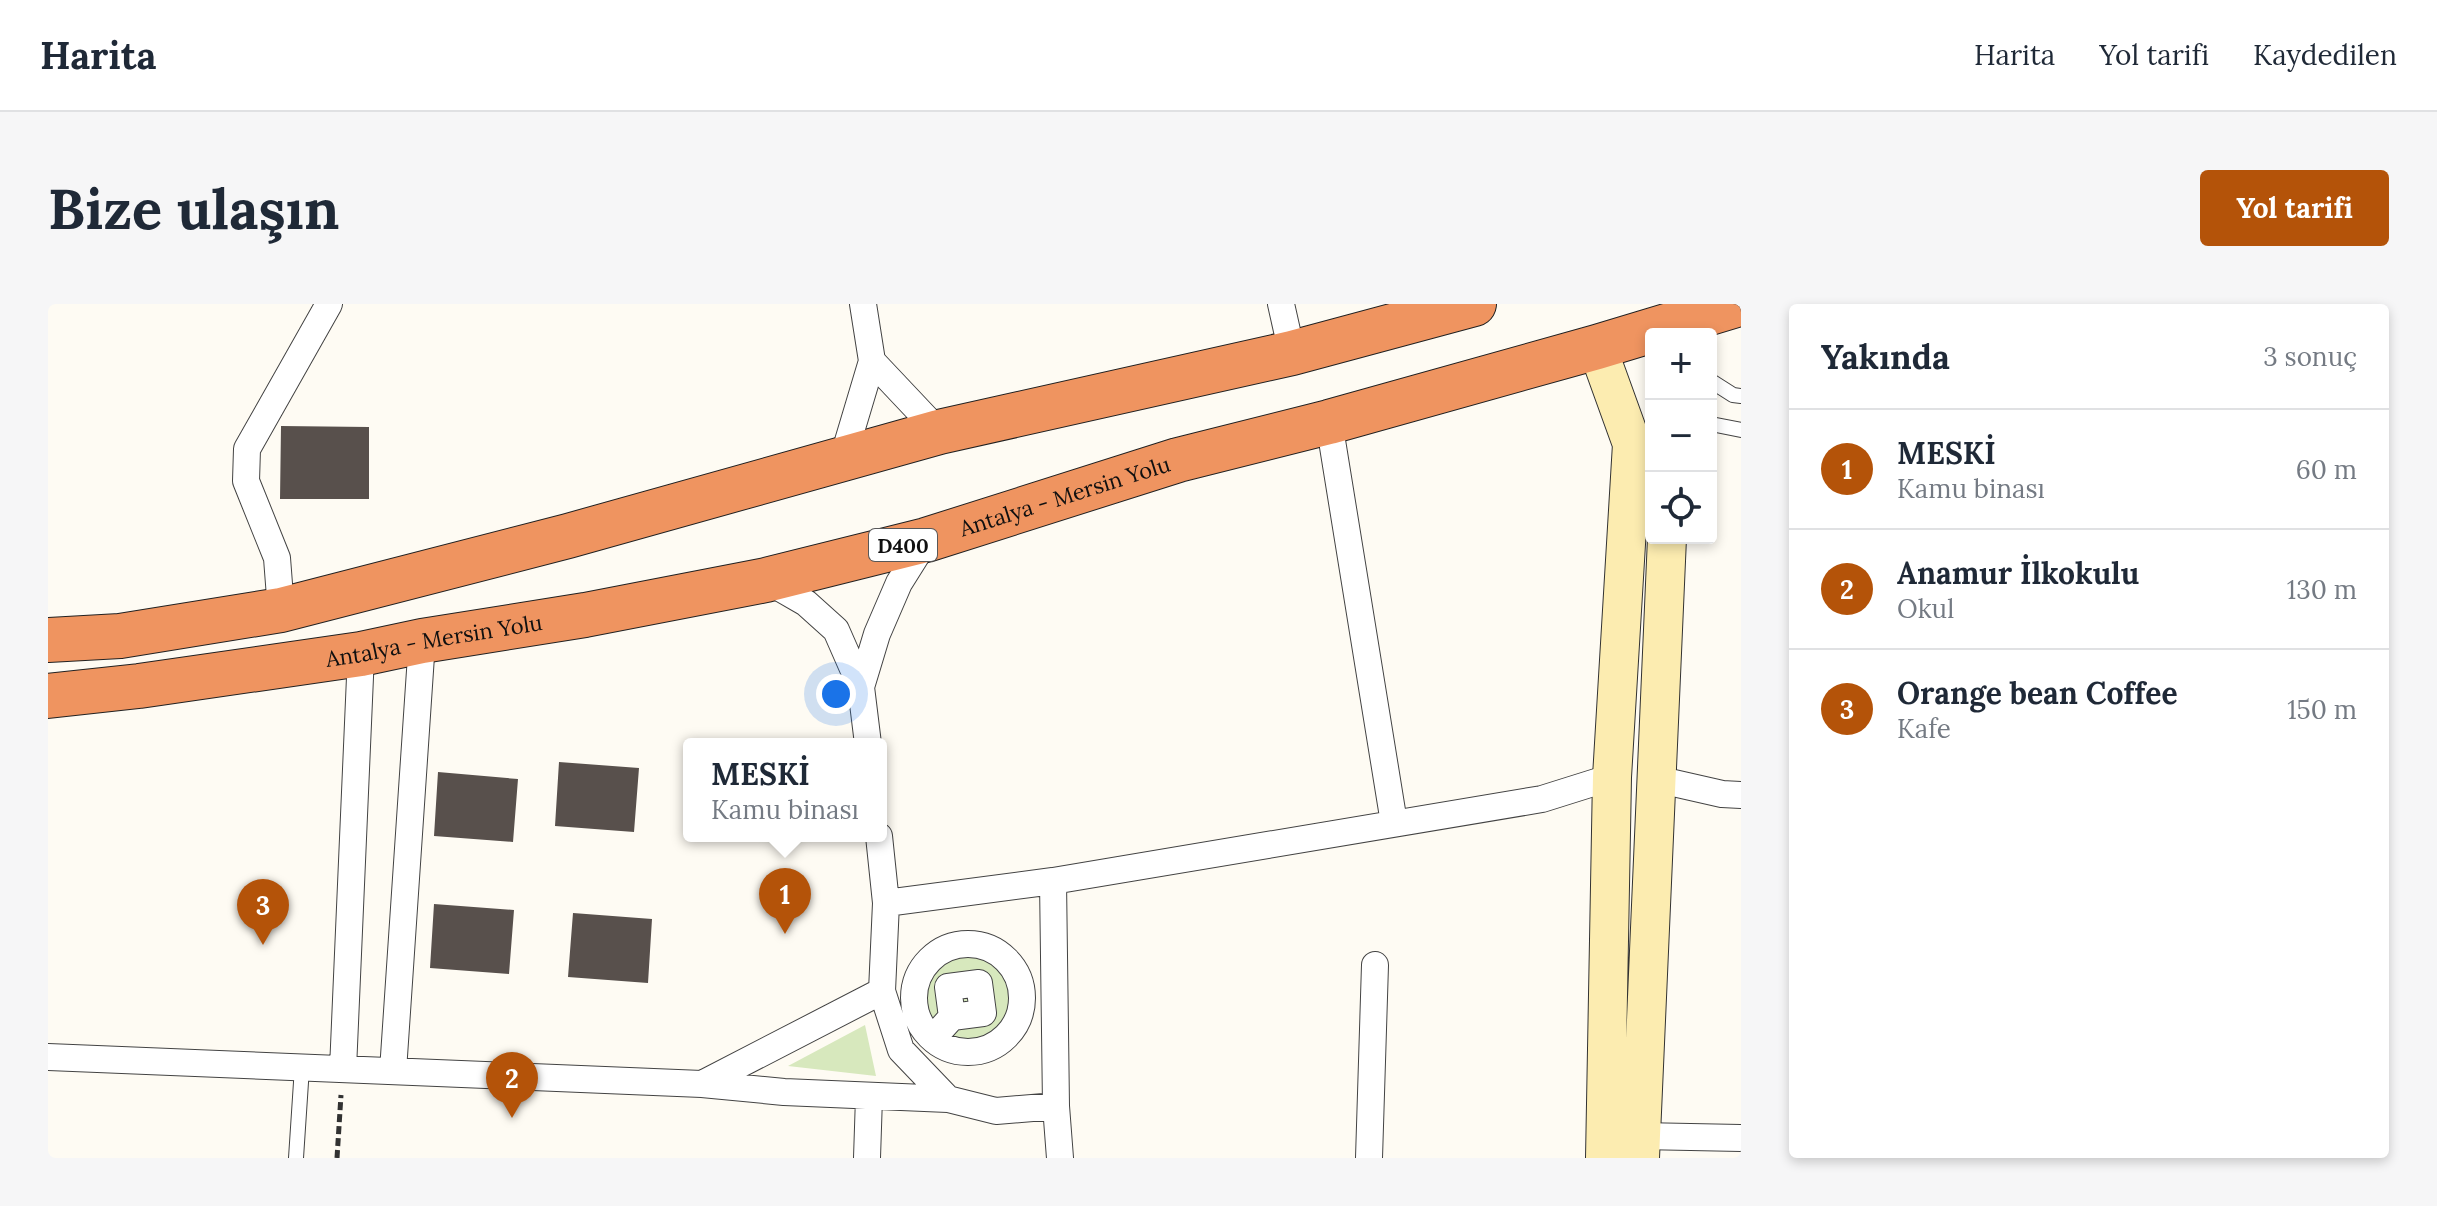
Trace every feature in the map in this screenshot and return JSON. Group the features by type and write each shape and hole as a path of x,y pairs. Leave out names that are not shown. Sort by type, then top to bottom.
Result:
{"highway":[{"path":"48,640 120,636 281,610 568,536 939,432 1292,353 1464,306"},
{"name":"Antalya - Mersin Yolu","path":"48,696 361,654 766,580 926,540 1178,460 1715,318"}],"street":[{"path":"281,610 277,558 246,481 247,449 329,304"},
{"path":"843,458 872,361 863,304"},
{"path":"1281,304 1292,353"},
{"path":"1597,347 1641,439 1612,793 1605,1158"},
{"path":"872,361 939,432"},
{"path":"1329,422 1394,823"},
{"path":"861,687 877,634 899,583 926,540"},
{"path":"1667,544 1640,1147 1741,1138"},
{"path":"766,580 806,603 836,630 861,687 867,738"},
{"path":"393,1071 422,641"},
{"path":"343,1069 361,654"},
{"path":"886,903 1053,881 1542,799 1612,793 1732,795"},
{"path":"880,842 886,903 882,991 901,1050 948,1099"},
{"path":"1053,881 1056,1106 1060,1158"},
{"path":"969,944 986,947 1002,956 1013,968 1022,996 1019,1018 1010,1032 989,1047 964,1052 948,1048 933,1038 918,1017 915,1004 918,978 924,966 952,946 969,944"},
{"path":"948,987 979,983 1002,956"},
{"path":"1369,1158 1375,965"},
{"path":"924,966 948,987 952,1017"},
{"path":"979,983 983,1013"},
{"path":"702,1084 882,991"},
{"path":"933,1038 952,1017 983,1013 1010,1032"},
{"path":"48,1057 702,1084 869,1097 948,1099 996,1111 1056,1106"},
{"path":"867,1158 869,1097"}],"lane":[{"path":"1717,385 1733,395 1741,396"},
{"path":"1717,425 1741,430"},
{"path":"296,1158 302,1067"}],"path":[{"path":"337,1158 343,1069"}],"green space":[{"path":"968,953 986,956 1001,966 1011,981 1014,999 1011,1017 1001,1032 986,1042 968,1045 950,1042 935,1032 925,1017 922,999 925,981 935,966 950,956"},
{"path":"865,1025 876,1076 788,1066"}],"building":[{"path":"281,426 369,427 369,499 280,499"},
{"path":"559,762 639,768 634,832 555,826"},
{"path":"438,772 518,779 513,842 434,836"},
{"path":"434,904 514,910 509,974 430,968"},
{"path":"573,913 652,919 648,983 568,977"}],"place":[{"name":"MESKİ","path":"785,934"},
{"name":"Orange bean Coffee","path":"263,945"},
{"name":"Anamur İlkokulu","path":"512,1118"}]}
